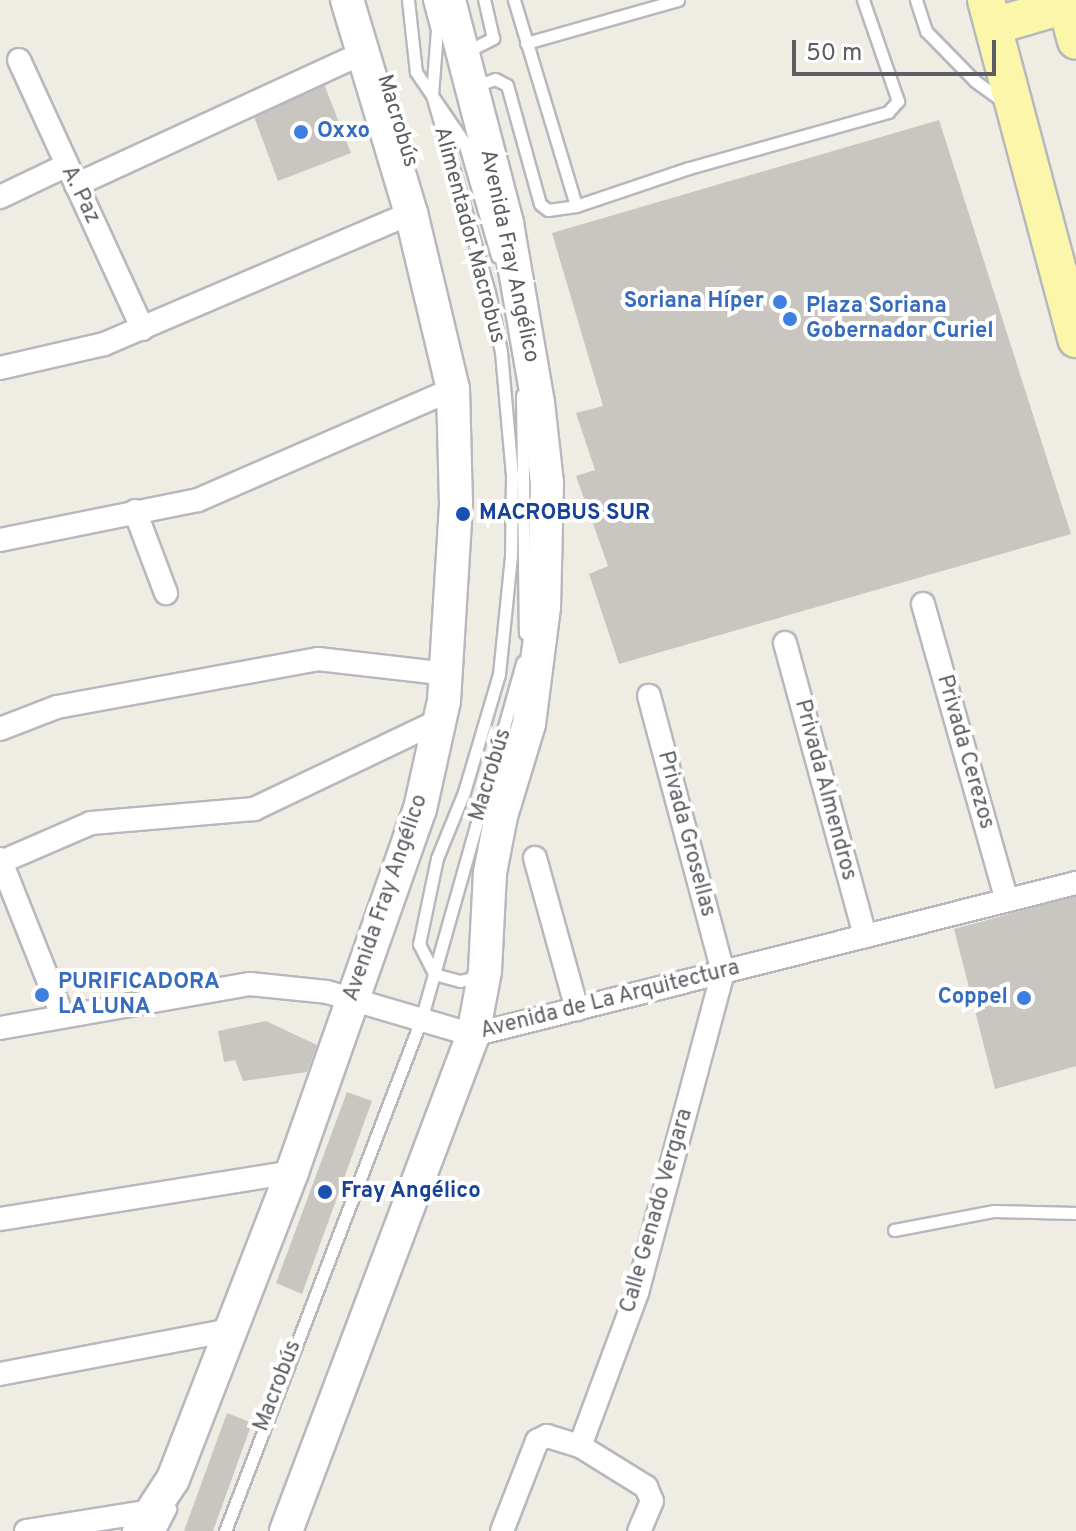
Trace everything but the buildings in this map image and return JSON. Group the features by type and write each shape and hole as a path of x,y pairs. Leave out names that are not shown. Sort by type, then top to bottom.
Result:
{"main road":[{"path":"1076,41 1065,2 990,13 1076,339"}],"street":[{"name":"Avenida Fray Angélico","path":"150,1524 173,1479 356,1000 420,809 447,674 456,504 453,389 411,213 347,0"},
{"name":"Avenida Fray Angélico","path":"286,1531 473,1035 485,971 490,873 501,816 529,724 542,622 547,483 510,238 449,0"},
{"path":"0,197 70,176 363,53"},
{"name":"A. Paz","path":"19,60 143,329"},
{"path":"0,368 104,344 411,213"},
{"path":"0,540 198,500 453,389"},
{"path":"135,511 166,593"},
{"name":"Privada Cerezos","path":"923,604 1007,900"},
{"name":"Privada Almendros","path":"785,643 865,936"},
{"path":"0,729 57,707 318,659 447,674"},
{"name":"Privada Grosellas","path":"649,696 723,972"},
{"path":"62,1015 0,861 91,823 254,809 436,722"},
{"path":"535,858 577,1009"},
{"name":"Avenida de La Arquitectura","path":"0,1028 250,984 356,1000 473,1035 1076,883"},
{"name":"Calle Genado Vergara","path":"580,1446 637,1293 723,972"},
{"path":"0,1219 292,1172"},
{"path":"0,1374 231,1330"},
{"path":"502,1531 537,1441 547,1436 580,1446 646,1487 652,1501 639,1531"},
{"path":"26,1531 150,1524"}],"lane":[{"name":"Macrobús","path":"150,1524 301,1181 356,1000 423,826 457,685 465,468 459,372 442,281 360,0"},
{"name":"Macrobús","path":"225,1531 421,1020 505,733 522,662 528,599 516,343 464,142 432,95 411,52 408,0"},
{"name":"Alimentador Macrobus","path":"429,0 437,30 432,95 489,292 501,352 512,476 511,556 499,674 421,919 419,944 434,974"},
{"path":"463,54 493,38 484,0"},
{"path":"514,0 576,206"},
{"path":"526,43 678,0"},
{"path":"472,87 495,79 507,85 540,204 548,210 576,206 689,168 888,112 898,101 863,0"},
{"path":"916,0 926,31 975,81 1018,112"},
{"path":"434,974 476,980 485,971"},
{"path":"894,1230 994,1211 1076,1213"}],"place":[{"name":"Oxxo","path":"301,132"},
{"name":"Soriana Híper","path":"780,302"},
{"name":"Plaza Soriana Gobernador Curiel","path":"790,319"},
{"name":"MACROBUS SUR","path":"463,514"},
{"name":"PURIFICADORA LA LUNA","path":"42,995"},
{"name":"Coppel","path":"1024,998"},
{"name":"Fray Angélico","path":"325,1192"}]}
